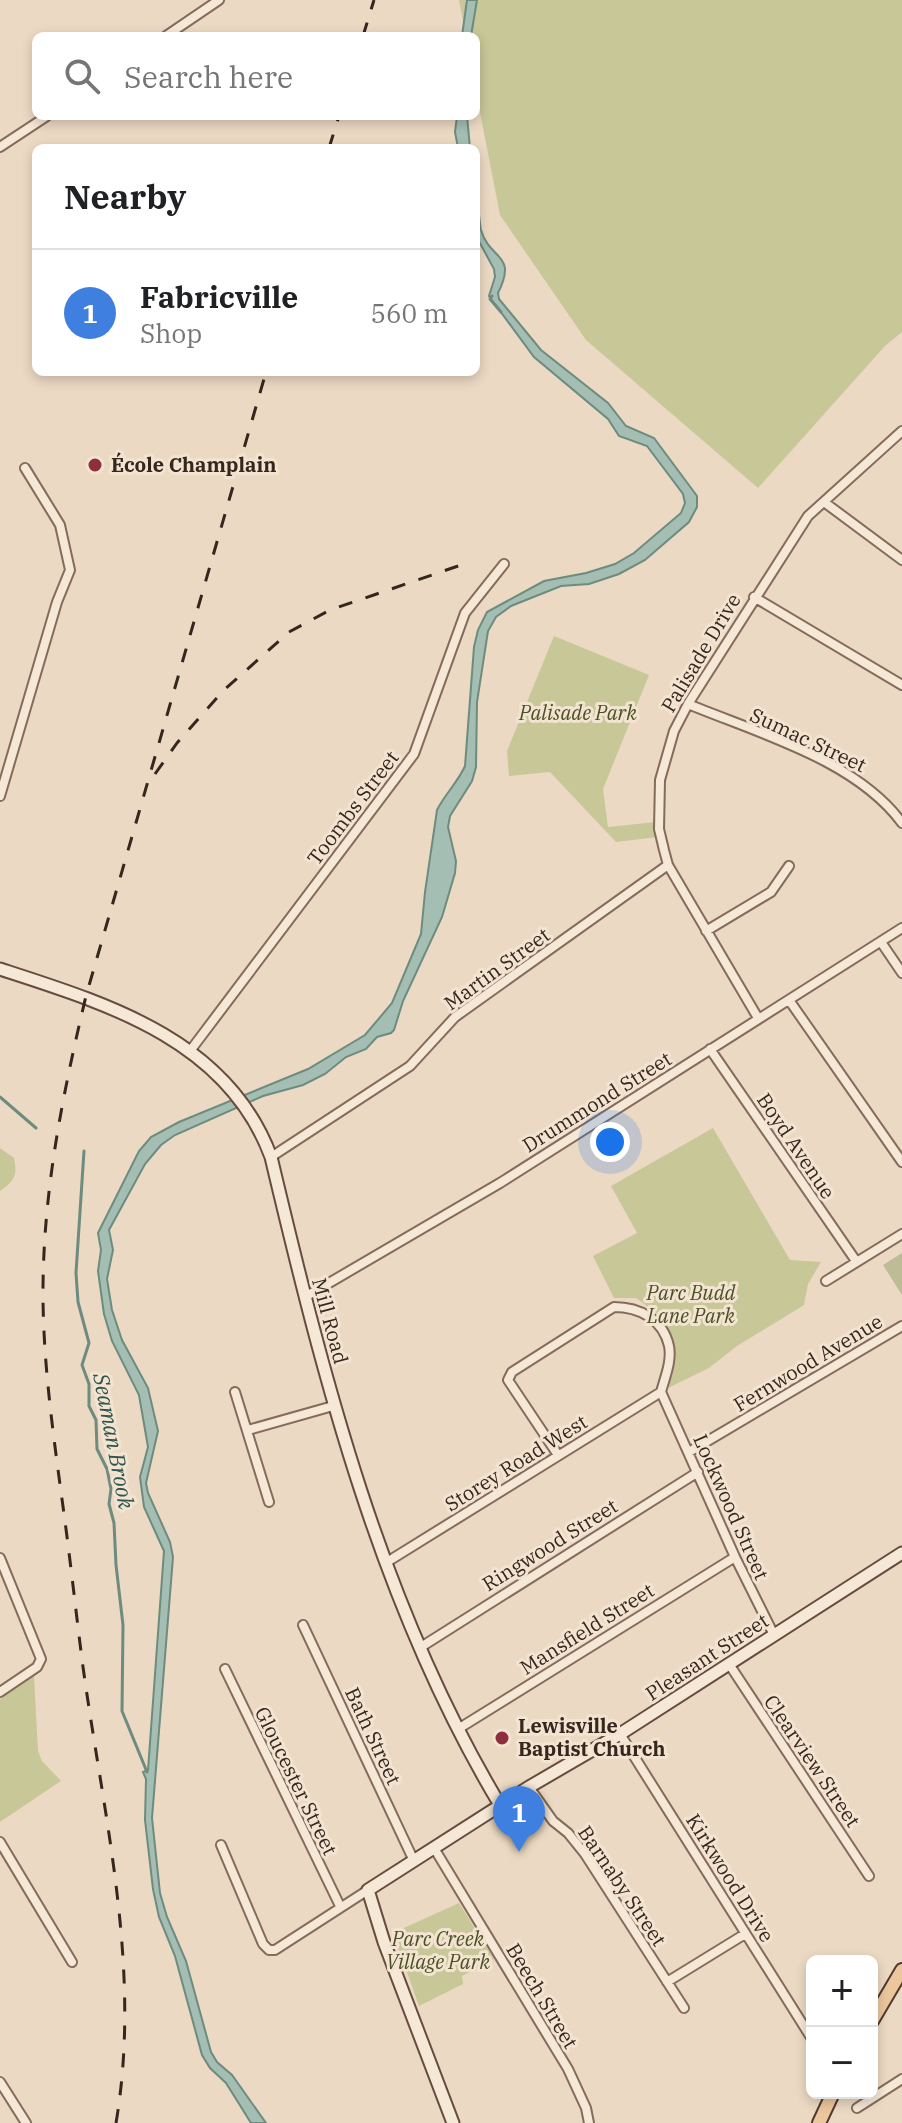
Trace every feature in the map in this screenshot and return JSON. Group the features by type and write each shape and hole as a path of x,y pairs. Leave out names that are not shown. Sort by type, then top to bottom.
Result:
{"main road":[{"path":"878,2011 902,1972"},
{"path":"819,2122 830,2099"}],"street":[{"path":"172,32 219,0"},
{"path":"0,147 41,120"},
{"name":"Palisade Drive","path":"758,1018 668,865 659,829 660,780 674,731 688,704 808,516 902,431"},
{"path":"0,796 57,602 70,570 60,525 25,468"},
{"path":"824,502 902,560"},
{"name":"Toombs Street","path":"190,1051 414,754 465,613 504,564"},
{"path":"754,597 902,685"},
{"name":"Sumac Street","path":"688,704 822,759 867,785 902,823"},
{"name":"Martin Street","path":"271,1157 410,1066 455,1017 668,865"},
{"path":"706,931 771,892 789,866"},
{"name":"Drummond Street","path":"305,1297 500,1183 902,928"},
{"path":"881,942 902,973"},
{"name":"Mill Road","path":"0,969 103,1003 190,1051 230,1086 257,1124 271,1157 333,1406 359,1489 421,1647 458,1729 500,1805"},
{"path":"789,1000 902,1162"},
{"name":"Boyd Avenue","path":"710,1049 856,1261"},
{"path":"826,1281 902,1234"},
{"path":"558,1455 508,1380 512,1372 614,1307 630,1307 648,1315 661,1328 669,1346 668,1367 661,1392"},
{"name":"Fernwood Avenue","path":"689,1452 902,1326"},
{"path":"235,1392 269,1502"},
{"name":"Lockwood Street","path":"661,1392 735,1557 774,1635"},
{"name":"Storey Road West","path":"387,1562 661,1392"},
{"path":"248,1430 333,1406"},
{"name":"Ringwood Street","path":"421,1647 698,1472"},
{"name":"Pleasant Street","path":"221,1845 263,1944 269,1950 275,1950 340,1906 529,1787 620,1734 902,1553"},
{"name":"Mansfield Street","path":"458,1729 735,1557"},
{"path":"0,1558 41,1659 37,1667 0,1692"},
{"name":"Bath Street","path":"303,1625 414,1861"},
{"name":"Clearview Street","path":"729,1664 869,1876"},
{"name":"Gloucester Street","path":"225,1669 340,1906"},
{"name":"Kirkwood Drive","path":"620,1734 806,2030"},
{"name":"Barnaby Street","path":"529,1787 553,1821 568,1833 585,1854 684,2008"},
{"path":"0,1842 72,1962"},
{"name":"Beech Street","path":"434,1848 568,2069 586,2108 589,2123"},
{"path":"368,1890 384,1942 453,2123"},
{"path":"667,1982 745,1934"},
{"path":"857,2108 902,2079"},
{"path":"0,2082 26,2123"}],"green space":[{"path":"459,0 902,0 902,332 885,346 758,488 586,340 500,215 480,112 480,32 465,32"},
{"name":"Palisade Park","path":"554,636 649,675 603,789 608,827 656,822 657,837 616,842 550,772 509,776 507,751"},
{"name":"Parc Budd Lane Park","path":"713,1128 790,1260 821,1262 808,1284 804,1305 737,1346 709,1368 668,1388 674,1347 664,1319 636,1298 614,1298 593,1256 637,1233 611,1186"},
{"path":"0,1148 14,1158 15,1173 12,1181 0,1191"},
{"path":"34,1676 38,1751 42,1761 61,1781 0,1822 0,1699"},
{"name":"Parc Creek Village Park","path":"459,1903 494,1959 462,1976 463,1984 419,2006 393,1933"}],"shaded area":[{"path":"467,0 477,0 472,32 463,32"},
{"path":"456,120 467,120 470,144 457,144"},
{"path":"480,223 485,240 504,264 499,299 541,350 608,403 626,426 654,438 697,496 697,507 689,522 645,560 619,574 589,584 561,586 511,606 496,617 488,631 477,702 476,767 472,781 450,816 448,827 456,861 455,873 442,917 403,1001 394,1030 377,1037 366,1049 346,1057 325,1074 303,1085 263,1096 175,1135 161,1145 145,1164 109,1230 113,1250 107,1279 112,1310 122,1340 148,1388 158,1431 146,1483 173,1557 152,1818 160,1893 186,1961 211,2052 232,2075 266,2123 251,2123 226,2083 202,2055 153,1889 143,1772 148,1770 164,1551 144,1507 140,1477 148,1447 139,1395 112,1341 104,1314 98,1271 101,1250 98,1233 139,1151 151,1137 179,1122 308,1069 365,1035 392,1003 421,934 437,810 465,766 474,647 487,612 544,581 615,564 634,553 681,513 685,503 683,494 647,446 619,436 608,419 534,357 489,296 495,277 480,243"},
{"path":"902,1253 902,1295 883,1265"}],"waterway":[{"path":"492,296 490,299 501,312"},
{"name":"Seaman Brook","path":"0,1097 36,1128"},
{"name":"Seaman Brook","path":"84,1151 76,1273 78,1302 89,1343 82,1365 89,1384 89,1406 96,1420 97,1449 107,1469 111,1489 109,1504 114,1523 123,1625 122,1711 147,1772"}],"railway":[{"path":"364,32 374,0"},
{"path":"330,144 338,120"},
{"path":"116,2123 123,2065 123,1951 48,1386 43,1301 46,1223 62,1109 86,996 265,376"},
{"path":"155,774 177,743 224,690 289,632 330,610 461,565"}],"place":[{"name":"École Champlain","path":"95,465"},
{"name":"Lewisville Baptist Church","path":"502,1738"},
{"name":"Fabricville","path":"519,1852"}]}
